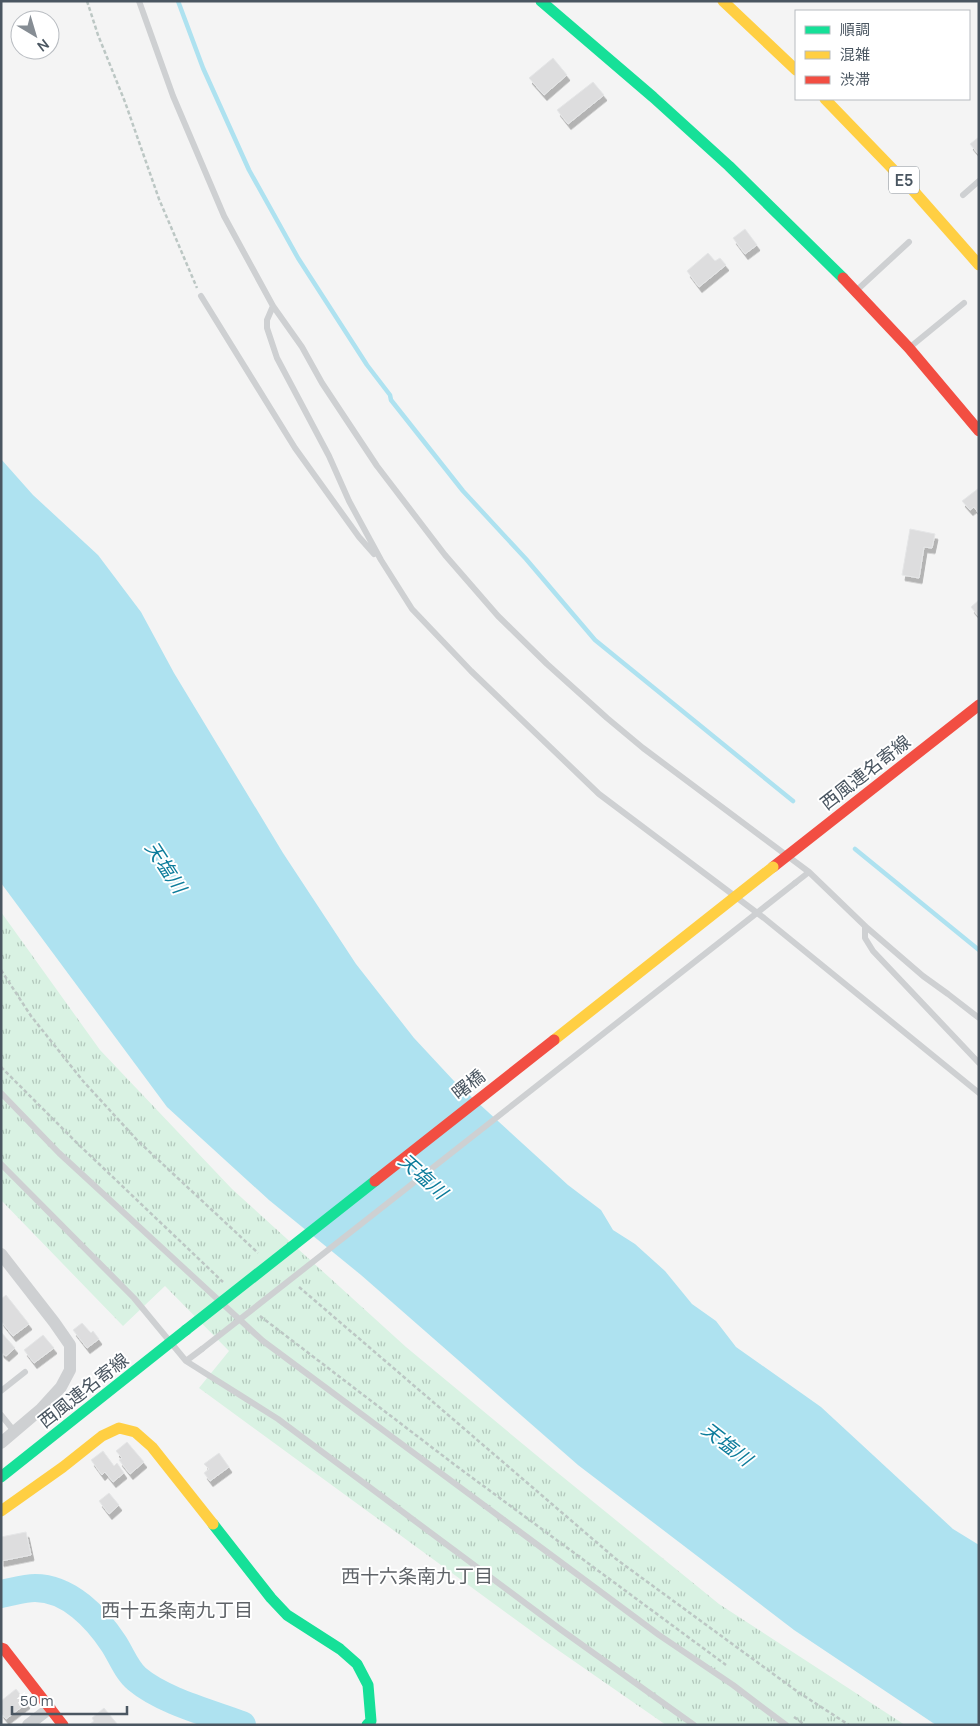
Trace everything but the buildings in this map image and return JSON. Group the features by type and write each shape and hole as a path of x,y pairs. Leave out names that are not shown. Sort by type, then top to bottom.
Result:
{"main road":[{"path":"541,1 646,91 729,166 856,291 909,348 979,432"},
{"path":"723,1 795,69"},
{"name":"E5","path":"826,100 911,188 979,265"},
{"name":"西風連名寄線","path":"773,867 979,705"},
{"name":"曙橋","path":"186,1330 773,867"},
{"name":"西風連名寄線","path":"1,1477 186,1330"},
{"path":"1,1511 63,1467 102,1436 119,1428 135,1432 152,1447 271,1598 287,1615 340,1649 357,1664 368,1685 373,1723"},
{"path":"1,1648 4,1649 63,1725"}],"street":[{"path":"1,1254 70,1345 70,1370 61,1387 41,1409 1,1443"},
{"path":"28,1725 50,1708"}],"lane":[{"path":"139,1 173,96 224,216 272,306 302,346 322,383 377,466 445,555 498,616 547,664 643,748 788,855 923,976 979,1018"},
{"path":"963,195 979,180"},
{"path":"856,291 909,242"},
{"path":"201,296 296,448 359,537 380,560"},
{"path":"909,348 964,303"},
{"path":"272,306 267,320 277,358 329,456 349,501 380,560 412,609 471,670 599,794 764,918 979,1093"},
{"path":"186,1361 809,872"},
{"path":"865,926 865,938 873,951 979,1063"},
{"path":"1,1093 59,1153 263,1341 659,1635 733,1685 786,1725"},
{"path":"1,1164 134,1298 186,1361 278,1419 560,1629 694,1725"},
{"path":"1,1391 25,1372"},
{"path":"1,1414 14,1431"}],"path":[{"path":"87,1 159,199 201,296"},
{"path":"1,970 31,1016 83,1081 126,1128 242,1240 265,1259"},
{"path":"1,1067 77,1143 224,1283"},
{"path":"296,1284 616,1559 798,1692 850,1725"},
{"path":"258,1313 333,1373 726,1666"},
{"path":"793,1716 805,1725"}],"green space":[{"path":"1,912 100,1050 232,1189 406,1347 719,1604 905,1725 666,1725 545,1641 199,1388 229,1351 165,1286 123,1326 1,1200"}],"water":[{"name":"天塩川","path":"1,459 33,495 98,555 141,612 174,673 283,853 356,964 414,1038 454,1081 568,1185 601,1210 613,1230 635,1244 665,1271 692,1304 716,1321 736,1347 821,1407 953,1529 979,1545 979,1725 936,1725 794,1630 578,1465 361,1275 269,1200 167,1107 1,883"}],"waterway":[{"path":"178,1 203,68 249,170 298,258 367,365 390,395 391,400 463,491 526,559 595,640 793,801"},
{"path":"855,849 979,950"},
{"path":"1,1594 35,1588 59,1593 81,1606 99,1624 114,1644 130,1672 148,1687 173,1700 242,1725"}],"traffic: fast":[{"path":"541,1 653,97 729,166 843,278"},
{"path":"186,1330 375,1181"},
{"path":"1,1477 186,1330"},
{"path":"213,1524 271,1598 287,1615 340,1649 357,1664 368,1685 371,1721 367,1725"}],"traffic: slow":[{"path":"723,1 795,69"},
{"path":"826,100 911,188 979,265"},
{"path":"554,1040 773,867"},
{"path":"1,1511 63,1467 102,1436 119,1428 135,1432 152,1447 213,1524"}],"traffic: jam":[{"path":"843,278 909,348 979,431"},
{"path":"773,867 979,705"},
{"path":"375,1181 554,1040"},
{"path":"1,1648 4,1649 63,1725"}],"district":[{"name":"西十六条南九丁目","path":"417,1576"},
{"name":"西十五条南九丁目","path":"177,1610"}]}
